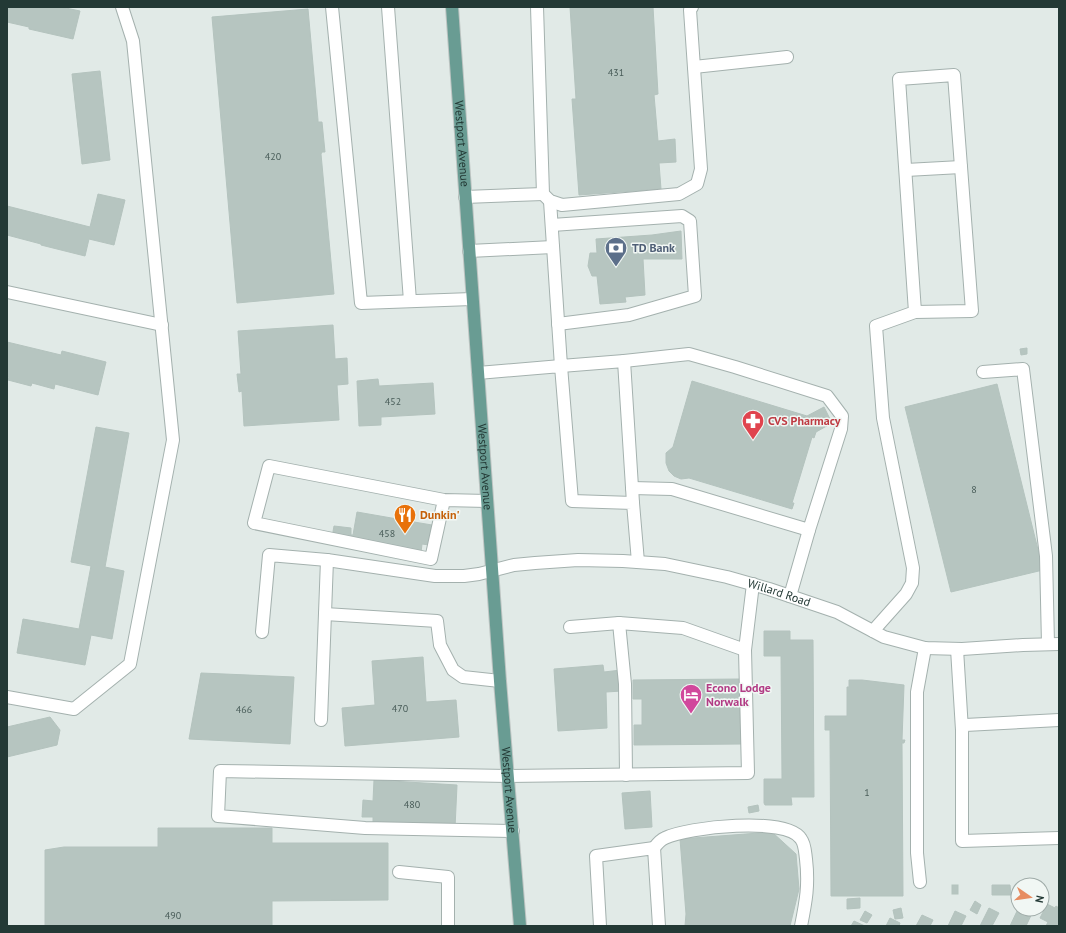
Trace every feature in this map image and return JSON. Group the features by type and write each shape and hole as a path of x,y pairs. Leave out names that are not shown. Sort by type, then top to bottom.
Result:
{"main road":[{"name":"Westport Avenue","path":"452,7 500,680 520,926"}],"street":[{"path":"7,697 74,708 130,664 173,440 133,41 122,7"},
{"path":"332,7 361,303 472,299"},
{"path":"388,7 410,301"},
{"path":"537,7 547,197 552,225 561,366 572,501 633,503"},
{"path":"465,197 547,197 562,205 679,194 696,184 701,169 690,10 692,7"},
{"path":"694,67 787,57"},
{"path":"873,631 906,594 912,583 913,568 883,418 876,326 915,312 972,311 954,75 899,79 915,312"},
{"path":"906,170 961,167"},
{"path":"552,225 682,216 690,221 691,228 694,296 629,315 558,324"},
{"path":"469,251 553,247"},
{"path":"7,292 162,325"},
{"path":"478,373 689,354 827,396 842,416 841,429 790,596"},
{"path":"624,361 638,562"},
{"path":"983,372 1023,368 1046,556 1054,644"},
{"path":"444,500 431,559 254,523 269,466 444,500 487,501"},
{"path":"632,488 672,489 809,530"},
{"name":"Willard Road","path":"262,632 269,555 327,560 435,576 464,576 535,562 578,560 665,564 699,570 790,596 837,612 884,637 925,648 957,649 1054,644"},
{"path":"321,720 327,560"},
{"path":"513,831 365,828 218,816 220,771 508,776 748,773 746,650 752,584"},
{"path":"325,614 437,621 440,645 453,670 463,677 500,680"},
{"path":"570,627 619,623 683,628 746,650"},
{"path":"619,623 625,684 626,775"},
{"path":"920,882 917,853 917,692 925,648"},
{"path":"957,649 962,730 962,841 1059,838"},
{"path":"962,730 965,725 1059,720"},
{"path":"659,926 654,848 660,840 672,835 686,832 724,826 745,825 766,826 790,830 798,834 802,840 805,849 808,872 807,895 801,926"},
{"path":"600,926 596,856 654,848"},
{"path":"399,872 448,878 448,926"}],"building":[{"path":"7,7 61,7 80,11 73,39 29,29 29,27 7,22"},
{"path":"570,7 653,7 658,94 654,95 658,141 675,139 676,162 659,163 661,189 579,195 572,99 576,99"},
{"path":"308,9 318,122 322,122 325,152 322,152 321,154 334,294 237,303 212,17"},
{"path":"100,71 110,160 82,164 72,74"},
{"path":"98,194 125,200 114,245 89,239 85,256 7,235 7,206 90,227"},
{"name":"TD Bank","path":"681,231 682,259 643,259 645,295 625,297 626,302 600,304 597,276 592,276 588,266 590,253 597,253 596,239 652,235"},
{"path":"333,325 335,359 347,358 348,384 337,385 339,420 244,426 242,391 239,392 237,374 241,374 238,331"},
{"path":"7,342 61,355 62,351 106,362 98,395 55,384 54,389 32,383 31,386 8,380"},
{"path":"1027,348 1027,354 1021,355 1020,349"},
{"path":"378,379 379,386 433,383 435,414 381,417 381,425 359,426 357,381"},
{"path":"692,381 807,416 824,407 832,423 816,432 814,438 812,437 792,503 794,503 792,509 689,478 681,479 674,476 669,471 666,463 666,453 673,447"},
{"path":"997,384 1043,570 951,592 905,407"},
{"path":"96,427 129,433 105,567 124,571 112,639 91,635 85,665 17,653 23,619 79,629 91,566 71,562"},
{"path":"357,512 403,520 404,515 415,516 414,522 432,525 429,545 422,544 421,553 332,537 334,526 351,528 351,535 353,535"},
{"path":"764,631 790,631 790,640 813,640 814,797 791,797 792,805 765,805 764,803 764,779 782,779 781,656 764,656"},
{"path":"423,657 426,702 456,700 459,737 345,746 342,708 375,705 372,661"},
{"path":"603,665 604,672 621,670 622,691 606,692 607,728 558,731 554,669"},
{"path":"201,673 294,677 290,744 189,739"},
{"name":"Econo Lodge Norwalk","path":"740,679 739,703 731,703 731,705 740,705 741,744 634,745 634,725 642,725 642,699 633,699 633,680"},
{"path":"849,680 904,685 902,740 905,740 904,743 902,743 903,896 831,896 830,730 825,730 825,716 847,716 847,687 849,687"},
{"path":"50,717 60,730 57,745 7,757 7,727"},
{"path":"374,780 457,785 455,828 373,824 373,817 362,817 363,800 373,801"},
{"path":"650,791 652,827 625,829 622,793"},
{"path":"758,805 759,811 749,813 748,807"},
{"path":"158,828 272,828 272,843 388,843 388,900 272,901 272,926 45,926 45,850 64,847 158,847"},
{"path":"772,832 796,854 799,889 790,926 685,926 686,914 680,839"},
{"path":"952,885 958,885 958,894 952,894"},
{"path":"992,885 1010,885 1010,895 992,895"},
{"path":"860,898 860,908 847,909 847,899"},
{"path":"975,901 981,905 977,914 970,910"},
{"path":"1050,906 1059,908 1059,923 1057,926 1046,926 1048,922 1040,918 1050,917"},
{"path":"901,908 903,918 895,919 893,910"},
{"path":"989,908 999,913 992,926 980,926"},
{"path":"865,911 872,915 867,923 860,920"},
{"path":"955,911 966,916 961,926 948,926"},
{"path":"922,915 933,920 930,926 916,926"},
{"path":"1014,917 1030,917 1026,926 1010,926"},
{"path":"890,918 900,923 899,926 886,926"},
{"path":"854,921 865,926 851,926"}],"place":[{"name":"TD Bank","path":"616,268"},
{"name":"CVS Pharmacy","path":"753,440"},
{"name":"Dunkin'","path":"405,534"},
{"name":"Econo Lodge Norwalk","path":"691,714"}]}
